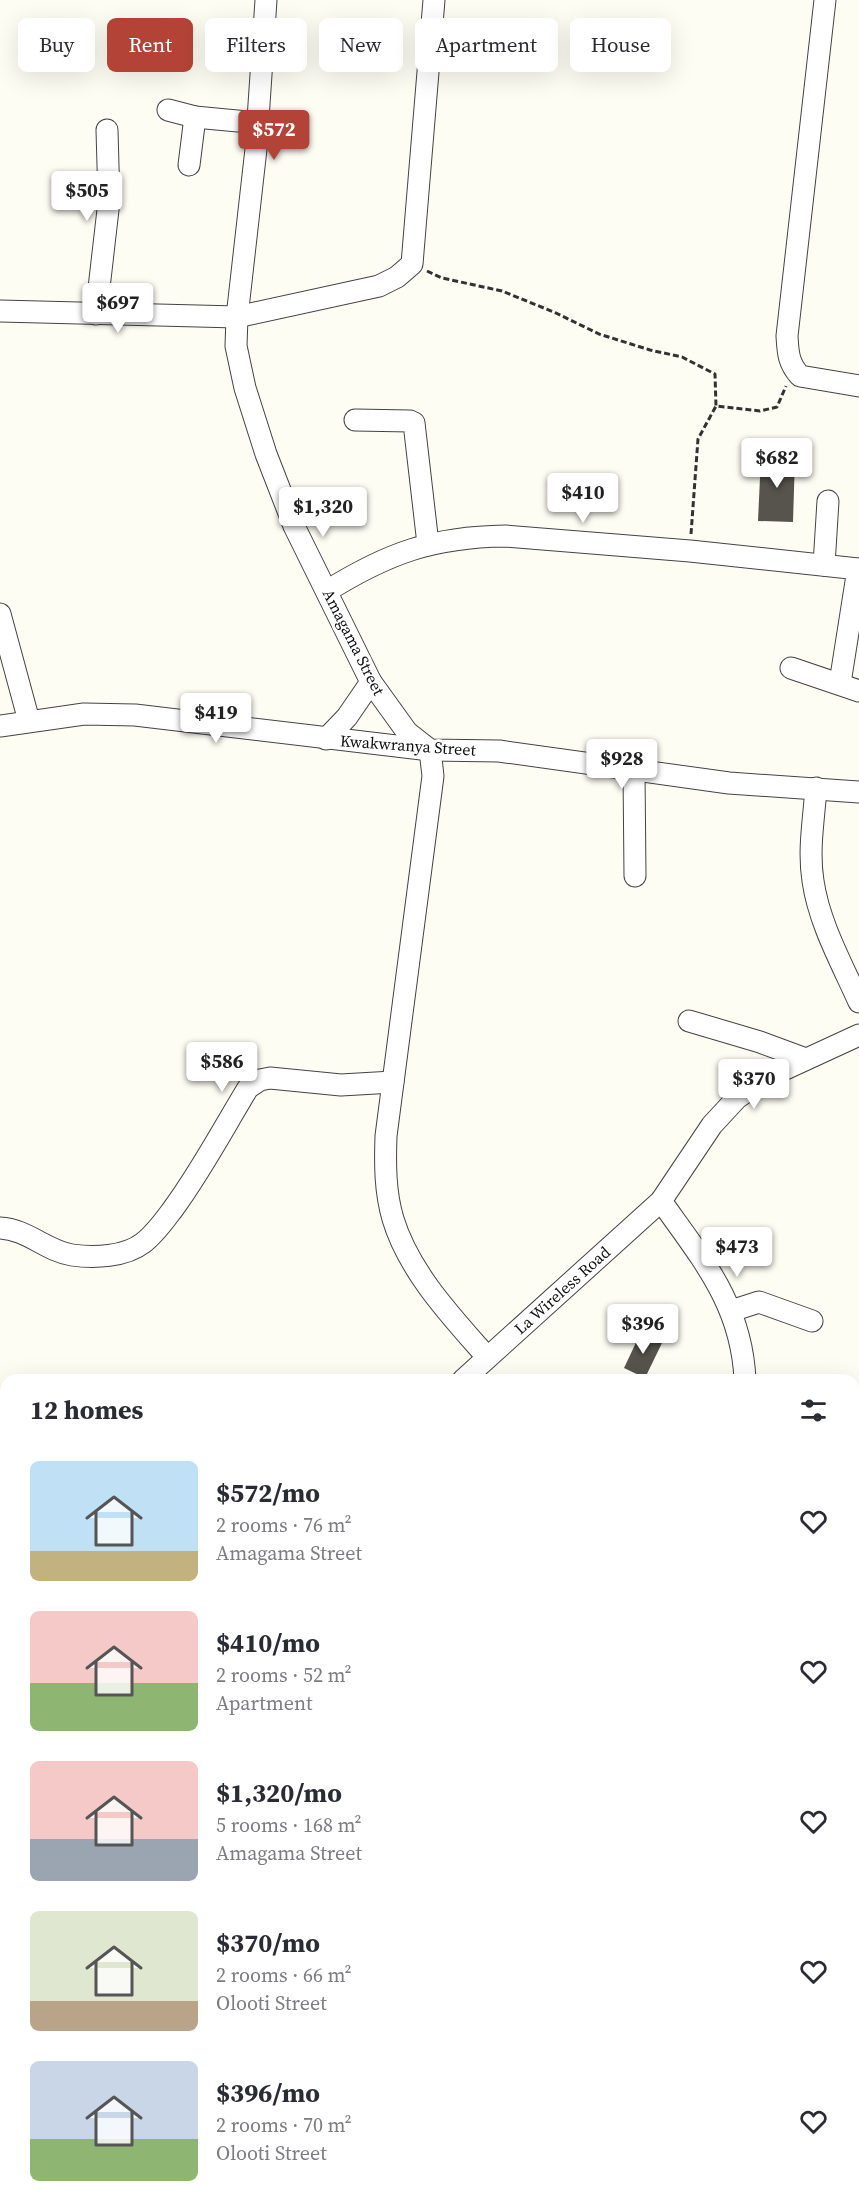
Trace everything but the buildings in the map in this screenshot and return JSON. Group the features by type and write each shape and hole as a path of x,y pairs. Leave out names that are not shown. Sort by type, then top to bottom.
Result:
{"street":[{"name":"Amagama Street","path":"266,0 258,123 237,317 236,346 245,388 266,454 294,526 371,682 407,732 430,750"},
{"path":"0,311 237,317 379,286 397,277 412,264 434,0"},
{"path":"825,0 788,336 788,356 793,369 800,376 859,386"},
{"path":"168,110 195,117 258,123"},
{"path":"189,165 195,117"},
{"path":"96,314 109,201 107,130"},
{"path":"355,420 414,423 428,544"},
{"path":"824,565 828,501"},
{"path":"327,591 358,571 385,558 428,544 477,536 505,536 859,569 850,687 791,668"},
{"path":"0,614 29,722"},
{"path":"326,739 347,717 371,682"},
{"name":"Kwakwranya Street","path":"0,726 84,714 135,715 430,750 499,751 634,772 749,785 859,792"},
{"path":"430,750 433,776 386,1136 385,1174 393,1219 408,1253 425,1280 487,1357"},
{"path":"634,772 634,876"},
{"path":"816,788 811,860 813,881 818,905 859,1002"},
{"path":"689,1021 760,1042 806,1059"},
{"name":"La Wireless Road","path":"469,1374 662,1201 712,1125 737,1098 770,1076 859,1035"},
{"path":"0,1228 18,1231 72,1255 117,1254 129,1251 142,1244 157,1231 180,1200 252,1084 270,1078 341,1085 393,1082"},
{"path":"662,1201 711,1271 731,1311 741,1338 744,1374"},
{"path":"731,1311 759,1302 812,1321"}],"path":[{"path":"412,264 442,278 502,291 556,313 598,334 682,357 715,374 716,406 698,439 690,552"},
{"path":"716,406 760,411 777,407 793,369"}]}
